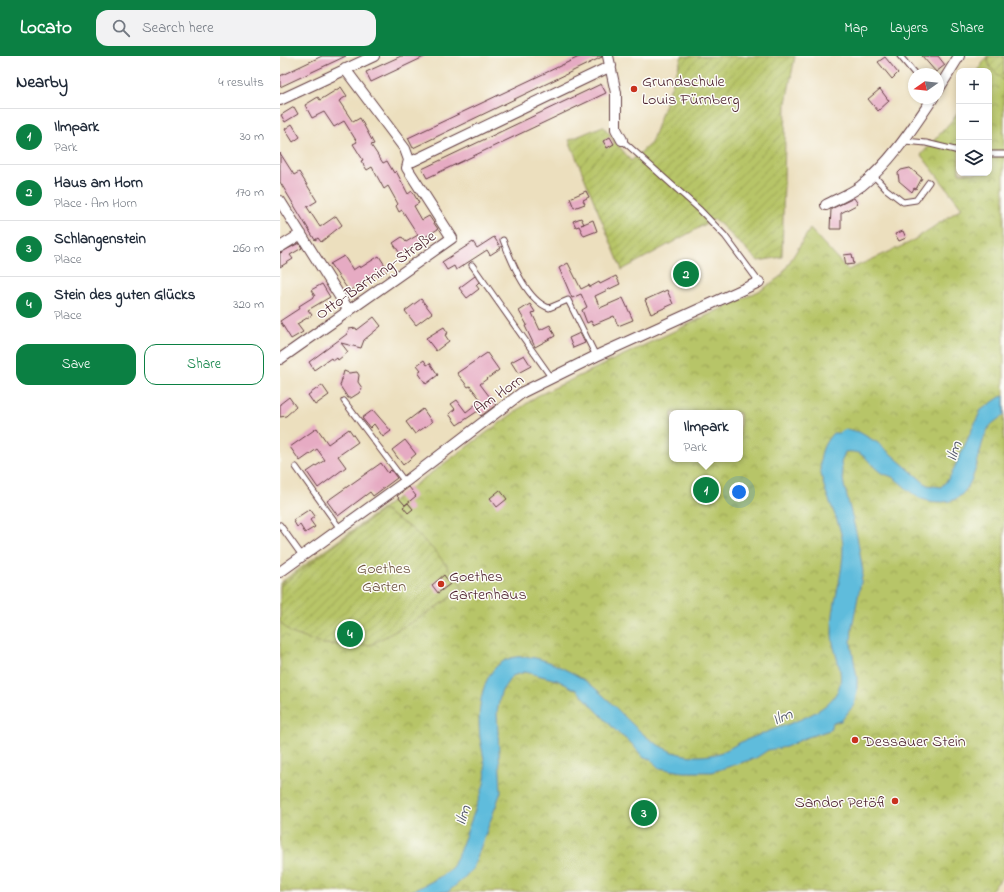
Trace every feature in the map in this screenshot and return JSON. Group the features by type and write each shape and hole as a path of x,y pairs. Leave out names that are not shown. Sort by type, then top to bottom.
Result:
{"street":[{"path":"280,100 374,56"},
{"path":"944,80 959,56"},
{"path":"345,69 405,149 409,160 413,161 610,61 616,97 616,129 622,140"},
{"path":"826,206 860,186 905,141 929,104"},
{"name":"Otto-Bartning-Straße","path":"280,360 452,238 407,168 409,160"},
{"path":"280,201 284,217 301,234 349,311"},
{"path":"280,247 301,234"},
{"name":"Am Horn","path":"280,572 341,530 523,392 596,356 759,282"}],"lane":[{"path":"900,56 910,68"},
{"path":"622,140 699,209 725,236 759,282"},
{"path":"905,141 956,150"},
{"path":"992,154 1004,154"},
{"path":"872,174 903,202 916,200 929,182"},
{"path":"503,240 517,275 542,306 549,308 568,300 596,356"},
{"path":"472,265 551,377"},
{"path":"344,401 405,482"},
{"path":"296,467 341,530"},
{"path":"280,525 303,557"}],"green space":[{"path":"682,56 795,56 786,103 782,257 758,261 715,219 622,270 569,140 603,126 631,161 651,143"},
{"path":"987,56 1004,56 1004,876 989,892 280,892 280,583 537,396 763,289 781,276 810,229 848,270 909,243 962,208 921,155 956,115 956,176 992,176 992,68 980,68"},
{"path":"987,56 1004,56 1004,81 992,68 990,67"},
{"name":"Goethes Garten","path":"383,510 411,528 436,552 462,586 462,590 423,616 370,645 322,644 291,633 280,622 280,586"}],"water":[{"path":"1004,396 1004,415 989,427 969,484 963,493 954,499 943,502 934,502 920,498 891,476 880,472 865,457 857,453 845,452 841,463 844,485 857,536 863,572 852,627 851,644 857,678 857,691 854,705 841,721 832,723 830,730 805,738 786,747 768,750 756,758 712,772 683,772 659,768 650,759 644,758 631,743 618,733 578,691 557,680 525,672 512,676 501,692 497,712 501,792 473,868 448,892 409,892 432,881 453,866 485,780 485,764 479,727 480,704 483,692 487,680 493,671 501,663 511,658 528,657 540,659 575,674 597,690 641,732 656,744 674,752 693,756 722,752 741,742 804,718 822,708 835,695 839,687 840,680 839,665 834,649 832,622 843,557 841,532 821,474 820,460 824,446 833,433 839,433 846,429 859,432 878,443 927,485 941,487 950,477 981,410 1000,397"}],"building":[{"path":"322,56 346,56 280,87 280,76"},
{"path":"401,56 426,56 371,82 366,72"},
{"path":"581,56 602,57 413,148 408,138"},
{"path":"922,56 938,56 945,65 941,68 932,68"},
{"path":"885,57 898,73 892,79 878,62"},
{"path":"601,84 606,93 427,178 422,169"},
{"path":"341,87 347,96 339,101 353,122 360,118 374,144 371,145 383,163 387,161 394,173 396,171 408,194 412,191 419,203 414,206 422,220 429,216 438,229 422,239 425,244 416,250 414,246 401,255 393,243 402,237 406,242 418,235 402,210 399,212 396,206 398,204 388,186 384,189 372,167 367,170 361,161 363,160 353,144 357,142 344,121 334,127 324,112 312,118 305,105 318,97 320,100"},
{"path":"880,89 889,101 878,111 868,99"},
{"path":"294,107 298,114 285,122 281,115"},
{"path":"292,124 300,137 293,142 285,129"},
{"path":"610,137 614,144 607,148 603,141"},
{"path":"280,153 294,175 299,172 317,201 307,207 320,227 336,216 342,225 321,242 318,238 315,240 280,182"},
{"path":"910,168 922,178 916,189 914,188 912,192 899,181 898,173 901,170"},
{"path":"586,191 589,197 583,200 585,204 574,208 570,198"},
{"path":"854,198 858,204 841,213 841,229 830,229 831,209"},
{"path":"581,218 584,224 593,220 597,231 584,236 579,226 576,227 573,221"},
{"path":"903,231 906,238 899,241 895,234"},
{"path":"494,237 501,248 490,255 487,250 456,270 454,266 447,270 442,262 473,242 477,248"},
{"path":"299,243 302,248 290,255 293,259 280,267 280,253"},
{"path":"852,254 854,264 846,265 844,255"},
{"path":"344,256 353,270 359,266 360,268 379,256 388,270 380,276 378,273 349,291 330,264"},
{"path":"688,262 697,276 684,285 674,272"},
{"path":"568,263 581,289 589,285 590,287 599,282 600,284 616,276 620,284 595,296 600,308 623,298 633,320 618,326 614,316 593,325 591,321 587,323 582,310 587,307 581,294 572,298 559,268"},
{"path":"475,276 479,282 476,285 479,289 467,298 459,288"},
{"path":"322,284 330,297 308,310 312,315 297,324 303,332 291,339 280,321 315,296 311,290"},
{"path":"667,290 673,304 651,314 645,300"},
{"path":"421,299 432,313 416,325 405,311"},
{"path":"530,304 535,312 532,313 540,330 550,325 555,336 535,347 525,326 527,325 519,311"},
{"path":"374,317 381,326 364,340 361,348 341,343 348,352 338,360 337,358 333,361 331,358 314,370 309,362 347,334 349,329 356,328 357,330"},
{"path":"444,327 448,333 445,335 449,341 436,351 426,338"},
{"path":"580,333 585,343 573,348 569,338"},
{"path":"487,353 499,370 480,384 496,405 481,416 478,411 457,425 449,414 455,409 451,404 457,400 466,412 481,400 457,373"},
{"path":"524,355 531,366 518,373 511,362"},
{"path":"424,360 427,365 430,363 438,375 426,384 418,372 421,370 417,365"},
{"path":"344,371 349,373 357,372 359,375 358,382 362,388 359,393 351,398 348,398 340,386"},
{"path":"322,385 329,395 315,405 308,395"},
{"path":"289,397 296,407 286,416 280,417 280,404"},
{"path":"423,409 432,422 415,434 406,422"},
{"path":"373,410 391,431 383,437 374,424 370,428 362,418"},
{"path":"317,428 328,444 349,429 358,442 338,456 346,467 318,488 307,472 325,460 317,449 300,461 290,447"},
{"path":"405,440 416,454 403,465 392,450"},
{"path":"381,463 388,473 391,470 397,478 373,496 370,492 338,516 327,501"},
{"path":"409,487 416,496 405,505 397,496"},
{"path":"500,490 507,499 497,507 490,498"},
{"path":"408,503 413,509 408,513 403,507"},
{"path":"310,509 315,516 310,520 315,527 305,533 300,525 297,527 293,520"},
{"name":"Goethes Gartenhaus","path":"444,575 450,584 438,593 432,585"}],"place":[{"name":"Grundschule Louis Fürnberg","path":"634,89"},
{"name":"Haus am Horn","path":"686,274"},
{"name":"Ilmpark","path":"706,490"},
{"name":"Goethes Gartenhaus","path":"441,584"},
{"name":"Stein des guten Glücks","path":"350,634"},
{"name":"Dessauer Stein","path":"855,740"},
{"name":"Sandor Petöfi","path":"895,801"},
{"name":"Schlangenstein","path":"644,813"}],"water label":[{"name":"Ilm","path":"953,451"},
{"name":"Ilm","path":"782,716"},
{"name":"Ilm","path":"462,815"}]}
